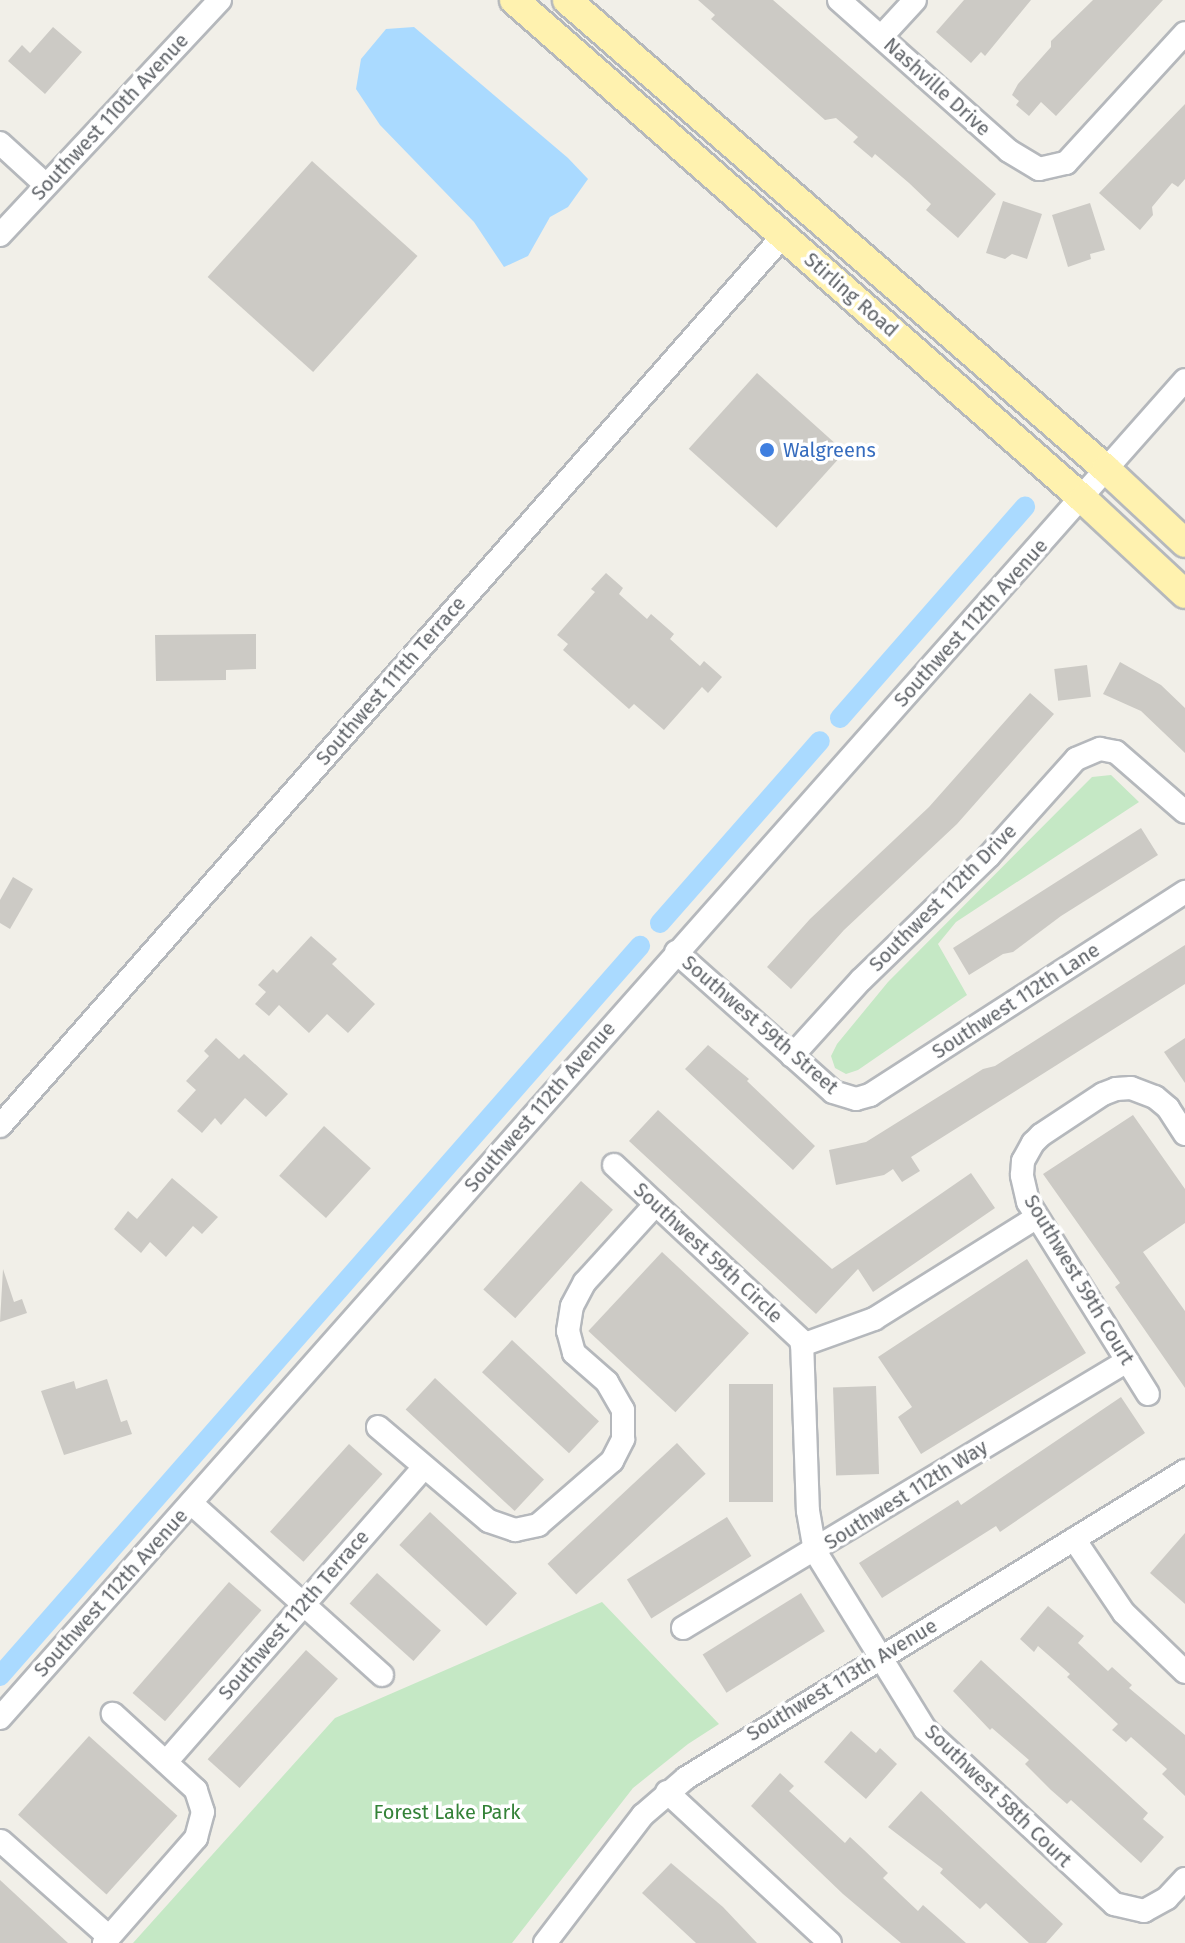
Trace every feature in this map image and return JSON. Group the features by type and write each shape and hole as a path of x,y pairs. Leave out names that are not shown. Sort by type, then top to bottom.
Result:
{"main road":[{"name":"Stirling Road","path":"514,0 1083,499 1185,594"},
{"name":"Stirling Road","path":"567,0 1106,469 1185,543"}],"street":[{"name":"Southwest 110th Avenue","path":"0,235 220,0"},
{"name":"Nashville Drive","path":"839,0 1009,151 1039,169 1066,163 1185,33"},
{"path":"881,37 915,0"},
{"path":"0,143 46,185"},
{"name":"Southwest 111th Terrace","path":"0,1126 783,236"},
{"name":"Southwest 112th Avenue","path":"0,1718 676,952 1083,499 1185,380"},
{"name":"Southwest 112th Drive","path":"792,1056 861,980 989,856 1076,759 1100,749 1125,756 1185,812"},
{"name":"Southwest 112th Lane","path":"844,1098 870,1095 1185,892"},
{"name":"Southwest 59th Street","path":"676,952 792,1056 844,1098"},
{"name":"Southwest 59th Court","path":"1148,1394 1037,1217 1024,1189 1023,1161 1033,1143 1103,1094 1131,1088 1155,1097 1168,1108 1185,1134"},
{"name":"Southwest 59th Circle","path":"614,1165 802,1343"},
{"path":"378,1427 489,1521 515,1530 538,1525 612,1461 623,1439 623,1410 607,1382 574,1353 568,1331 572,1306 585,1282 656,1204"},
{"path":"802,1343 874,1319 1037,1217"},
{"name":"Southwest 58th Court","path":"802,1343 808,1511 815,1551 912,1711 942,1748 1114,1904 1136,1912 1155,1907 1185,1879"},
{"name":"Southwest 112th Way","path":"683,1628 1127,1361"},
{"name":"Southwest 112th Terrace","path":"166,1762 423,1468"},
{"name":"Southwest 113th Avenue","path":"545,1943 619,1844 667,1792 707,1763 1185,1471"},
{"path":"191,1503 382,1675"},
{"path":"1074,1539 1124,1613 1185,1672"},
{"path":"1,1841 106,1940 196,1838 203,1812 196,1790 113,1714"},
{"path":"667,1792 830,1943"}],"green space":[{"path":"1111,775 1139,802 956,922 938,944 967,995 858,1070 846,1074 835,1068 831,1056 837,1044 888,982 1092,777"},
{"name":"Forest Lake Park","path":"602,1602 719,1724 688,1744 633,1788 512,1943 133,1943 335,1718"}],"water":[{"path":"414,27 568,158 588,179 568,207 550,217 528,256 504,267 474,222 380,125 356,89 361,59 386,29"}],"building":[{"path":"698,0 773,0 996,194 958,238 926,210 931,204 909,183 875,154 872,158 853,142 858,137 836,118 825,120 711,19 715,15"},
{"path":"964,0 1031,0 985,56 981,52 971,63 936,32"},
{"path":"1093,0 1163,0 1056,116 1041,102 1029,116 1016,105 1019,101 1012,95 1018,84 1051,47 1051,41"},
{"path":"53,27 82,52 45,94 8,61 22,45 30,53"},
{"path":"1185,104 1185,179 1178,187 1172,183 1152,207 1153,215 1140,230 1099,193"},
{"path":"312,161 418,256 313,372 208,277"},
{"path":"1003,201 1042,214 1027,259 1012,254 1005,259 986,253"},
{"path":"1090,203 1105,250 1090,254 1091,259 1068,267 1052,215"},
{"name":"Walgreens","path":"757,373 845,452 776,528 689,449"},
{"path":"606,573 623,588 619,594 647,619 651,614 674,634 670,639 700,666 704,661 722,677 708,693 702,687 664,730 634,704 629,709 563,650 568,644 557,635 595,592 591,589"},
{"path":"256,634 256,669 226,670 226,680 156,681 155,635"},
{"path":"1120,662 1161,685 1185,708 1185,753 1141,711 1103,694"},
{"path":"1087,665 1091,697 1058,701 1054,669"},
{"path":"1030,693 1054,714 957,824 844,930 791,989 767,967 810,919 929,807"},
{"path":"1141,828 1158,855 1061,916 1013,952 1003,954 969,975 953,948"},
{"path":"13,877 33,889 10,929 0,923 0,900"},
{"path":"311,936 337,959 332,964 375,1004 348,1033 327,1014 309,1033 279,1005 269,1016 255,1004 266,992 258,985 273,969 277,973"},
{"path":"1185,945 1185,984 911,1157 920,1171 902,1182 893,1169 884,1175 836,1185 829,1150 866,1142 983,1069 995,1066"},
{"path":"216,1038 239,1059 244,1054 288,1094 266,1117 245,1098 221,1125 215,1118 202,1133 177,1111 196,1090 186,1081 209,1056 204,1051"},
{"path":"1185,1038 1185,1083 1164,1052"},
{"path":"708,1045 749,1079 747,1081 815,1146 793,1170 685,1069"},
{"path":"658,1110 832,1269 971,1173 995,1208 873,1292 858,1269 816,1314 629,1141"},
{"path":"1133,1115 1185,1189 1185,1223 1143,1252 1185,1311 1185,1388 1115,1287 1120,1283 1043,1174"},
{"path":"324,1126 371,1168 326,1218 279,1176"},
{"path":"172,1178 218,1217 202,1234 193,1226 166,1257 150,1242 141,1253 114,1229 128,1211 137,1219"},
{"path":"581,1181 613,1210 515,1318 483,1289"},
{"path":"662,1252 749,1333 675,1412 588,1331"},
{"path":"1027,1259 1086,1353 921,1454 898,1417 912,1407 878,1357"},
{"path":"3,1269 14,1302 22,1299 27,1313 0,1322"},
{"path":"512,1340 599,1421 569,1453 482,1372"},
{"path":"435,1378 544,1480 515,1511 406,1409"},
{"path":"107,1379 121,1422 127,1420 132,1434 64,1455 41,1391 74,1381 76,1389"},
{"path":"729,1384 773,1384 773,1502 729,1502"},
{"path":"876,1386 879,1474 836,1475 833,1388"},
{"path":"1121,1397 1145,1433 1000,1532 996,1526 882,1598 859,1563 958,1500 961,1505"},
{"path":"677,1443 706,1474 576,1594 548,1564"},
{"path":"349,1444 382,1474 303,1562 270,1532"},
{"path":"430,1512 517,1593 486,1626 399,1545"},
{"path":"727,1517 751,1556 651,1619 627,1580"},
{"path":"1185,1533 1185,1604 1150,1573"},
{"path":"377,1573 441,1631 413,1661 350,1603"},
{"path":"229,1582 261,1610 165,1721 133,1693"},
{"path":"801,1593 825,1631 726,1693 703,1654"},
{"path":"1048,1606 1084,1636 1078,1643 1108,1671 1112,1667 1132,1685 1129,1688 1185,1735 1185,1796 1162,1774 1167,1769 1131,1737 1126,1742 1112,1730 1118,1724 1067,1677 1070,1674 1038,1646 1034,1652 1020,1639"},
{"path":"306,1650 338,1679 240,1788 208,1759"},
{"path":"981,1660 1148,1813 1143,1819 1164,1837 1141,1863 1071,1800 1067,1804 1051,1790 1025,1764 1029,1760 992,1728 990,1730 953,1691"},
{"path":"851,1731 876,1753 880,1748 897,1764 866,1799 824,1762"},
{"path":"89,1736 177,1816 107,1894 18,1815"},
{"path":"780,1773 794,1786 789,1791 845,1843 850,1837 864,1850 888,1873 883,1878 918,1911 923,1905 966,1943 901,1943 843,1894 751,1806"},
{"path":"921,1791 1063,1924 1046,1943 1029,1943 986,1903 980,1909 940,1873 943,1869 888,1827"},
{"path":"671,1863 723,1907 757,1943 696,1943 642,1893"},
{"path":"0,1880 68,1943 0,1943"}],"waterway":[{"path":"840,718 1025,507"},
{"path":"660,923 820,741"},
{"path":"0,1676 640,946"}],"place":[{"name":"Walgreens","path":"767,450"}]}
